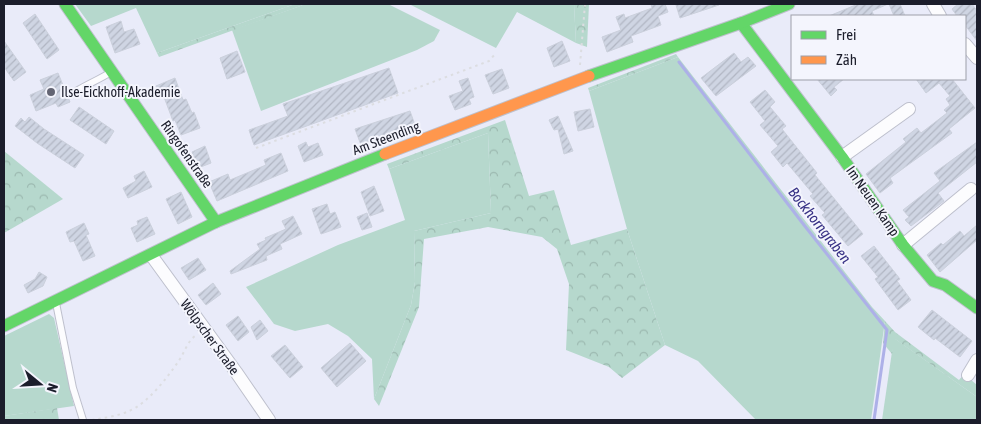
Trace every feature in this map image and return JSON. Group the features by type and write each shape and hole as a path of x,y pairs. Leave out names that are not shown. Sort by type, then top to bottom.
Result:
{"street":[{"name":"Ringofenstraße","path":"64,4 216,222"},
{"name":"Am Steending","path":"4,326 216,222 392,151 790,4"},
{"path":"933,4 939,15"},
{"name":"Im Neuen Kamp","path":"741,23 842,156 903,245 933,281 945,285 977,308"},
{"path":"966,45 977,58"},
{"name":"Im Neuen Kamp","path":"842,156 909,109"},
{"name":"Im Neuen Kamp","path":"903,245 971,190"},
{"name":"Wölpscher Straße","path":"150,255 269,420"},
{"path":"968,375 977,360"}],"lane":[{"path":"78,90 112,72"},
{"path":"56,302 73,388 83,420"}],"path":[{"path":"580,80 585,4"},
{"path":"256,148 489,61 496,53"},
{"path":"92,420 130,411 144,401 164,381 179,361 191,339 205,329"}],"green space":[{"path":"75,4 295,4 157,53 136,8 91,26"},
{"path":"295,4 306,4 159,57 157,53"},
{"path":"306,4 388,4 440,30 434,41 417,50 261,111 232,30"},
{"path":"409,4 574,4 576,43 517,12 496,48"},
{"path":"574,4 589,4 587,47 576,43"},
{"path":"676,54 678,57 589,91 588,88"},
{"path":"678,57 872,307 885,321 871,420 756,420 698,361 665,345 627,229 589,91"},
{"path":"505,120 529,196 554,190 571,245 627,229 665,345 622,378 609,367 566,350 569,284 557,249 542,237 488,227 424,239 419,307 379,406 374,399 411,305 415,282 414,231 491,213 488,133 389,169 387,164"},
{"path":"488,133 491,213 414,231 415,282 411,305 374,399 372,359 348,336 328,324 295,331 274,324 246,287 338,245 405,220 389,169"},
{"path":"4,151 63,199 4,233"},
{"path":"49,314 54,318 74,406 4,416 4,336"},
{"path":"885,321 895,332 959,380 964,374 977,385 977,397 895,339 892,354 883,343"},
{"path":"894,338 977,397 977,420 882,420"},
{"path":"57,408 59,420 4,420 4,416"}],"building":[{"path":"651,4 665,4 668,12 658,16 661,25 631,36 633,42 607,52 602,37 621,30 616,17 624,14 625,18 652,8"},
{"path":"858,4 888,4 872,11 874,15 831,15"},
{"path":"889,4 900,4 905,15 894,15"},
{"path":"958,4 972,4 977,11 977,41 966,26 966,15 956,15 952,9"},
{"path":"676,5 719,5 680,18"},
{"path":"35,14 59,50 47,59 23,23"},
{"path":"121,21 124,32 134,29 140,44 115,53 106,27"},
{"path":"4,41 26,72 14,81 4,67"},
{"path":"562,41 570,61 554,67 547,48"},
{"path":"237,51 245,72 227,79 220,58"},
{"path":"734,53 741,62 748,57 756,66 716,96 701,78"},
{"path":"389,68 398,93 254,145 249,130 288,116 283,104"},
{"path":"502,69 509,88 493,94 485,75"},
{"name":"Ilse-Eickhoff-Akademie","path":"58,73 70,102 58,107 56,103 36,111 30,95 44,89 40,80"},
{"path":"175,78 183,100 186,99 192,113 194,112 200,128 181,135 175,120 173,121 164,97 161,98 156,86"},
{"path":"468,78 474,97 469,99 471,104 455,110 449,96 463,91 459,81"},
{"path":"818,80 843,80 834,87 837,90 831,96"},
{"path":"917,80 953,80 975,108 949,129 952,133 890,178 893,183 880,193 866,174 906,142 903,139 917,128 921,133 947,113 944,110 950,105 946,99 950,96 939,83 926,93"},
{"path":"765,90 775,102 770,107 786,126 782,129 817,173 815,175 863,234 848,246 822,215 825,213 810,196 813,194 787,163 783,167 771,152 778,146 760,125 765,121 750,102"},
{"path":"79,107 114,131 106,144 70,120"},
{"path":"590,109 594,127 578,131 574,112"},
{"path":"410,111 415,125 361,145 355,129"},
{"path":"558,116 573,151 564,154 558,129 554,130 549,120"},
{"path":"29,117 84,155 75,168 15,126 21,118 25,122"},
{"path":"306,142 308,147 318,143 323,155 304,162 298,146"},
{"path":"977,142 977,162 938,193 944,201 911,226 905,220 909,217 903,210 940,181 934,173"},
{"path":"205,146 211,163 198,168 192,152"},
{"path":"281,153 288,171 217,201 209,182 228,174 230,180 266,165 264,160"},
{"path":"144,171 152,187 128,198 123,188 136,181 134,176"},
{"path":"374,186 384,211 370,216 361,192"},
{"path":"181,192 192,217 178,224 166,199"},
{"path":"327,204 330,214 335,212 341,227 321,234 312,209"},
{"path":"367,213 372,227 362,230 357,217"},
{"path":"293,216 302,234 280,244 282,249 266,256 267,260 231,274 230,271 260,249 257,244 266,240 265,238 286,229 282,221"},
{"path":"147,217 155,234 137,242 131,228 138,225 137,221"},
{"path":"84,223 89,234 86,235 95,256 83,261 74,241 70,242 66,232"},
{"path":"977,225 977,240 940,272 927,255 960,231 964,236"},
{"path":"874,246 900,279 897,281 911,300 898,310 875,279 878,277 861,256"},
{"path":"198,258 206,270 189,280 181,268"},
{"path":"39,272 47,277 43,286 28,293 24,285 35,279"},
{"path":"213,283 221,294 206,305 198,295"},
{"path":"932,310 972,341 960,357 918,327"},
{"path":"238,316 249,332 238,341 226,325"},
{"path":"260,320 268,331 257,340 251,327"},
{"path":"350,343 366,361 337,387 321,368"},
{"path":"285,345 303,367 290,378 271,356"}],"waterway":[{"name":"Bockhorngraben","path":"679,62 887,330 874,420"}],"traffic: fast":[{"path":"65,4 216,222"},
{"path":"589,76 741,23 789,4"},
{"path":"741,23 842,157 903,245 933,281 945,285 977,308"},
{"path":"4,326 216,222 385,154"}],"traffic: slow":[{"path":"385,154 589,76"}],"place":[{"name":"Ilse-Eickhoff-Akademie","path":"51,92"}]}
